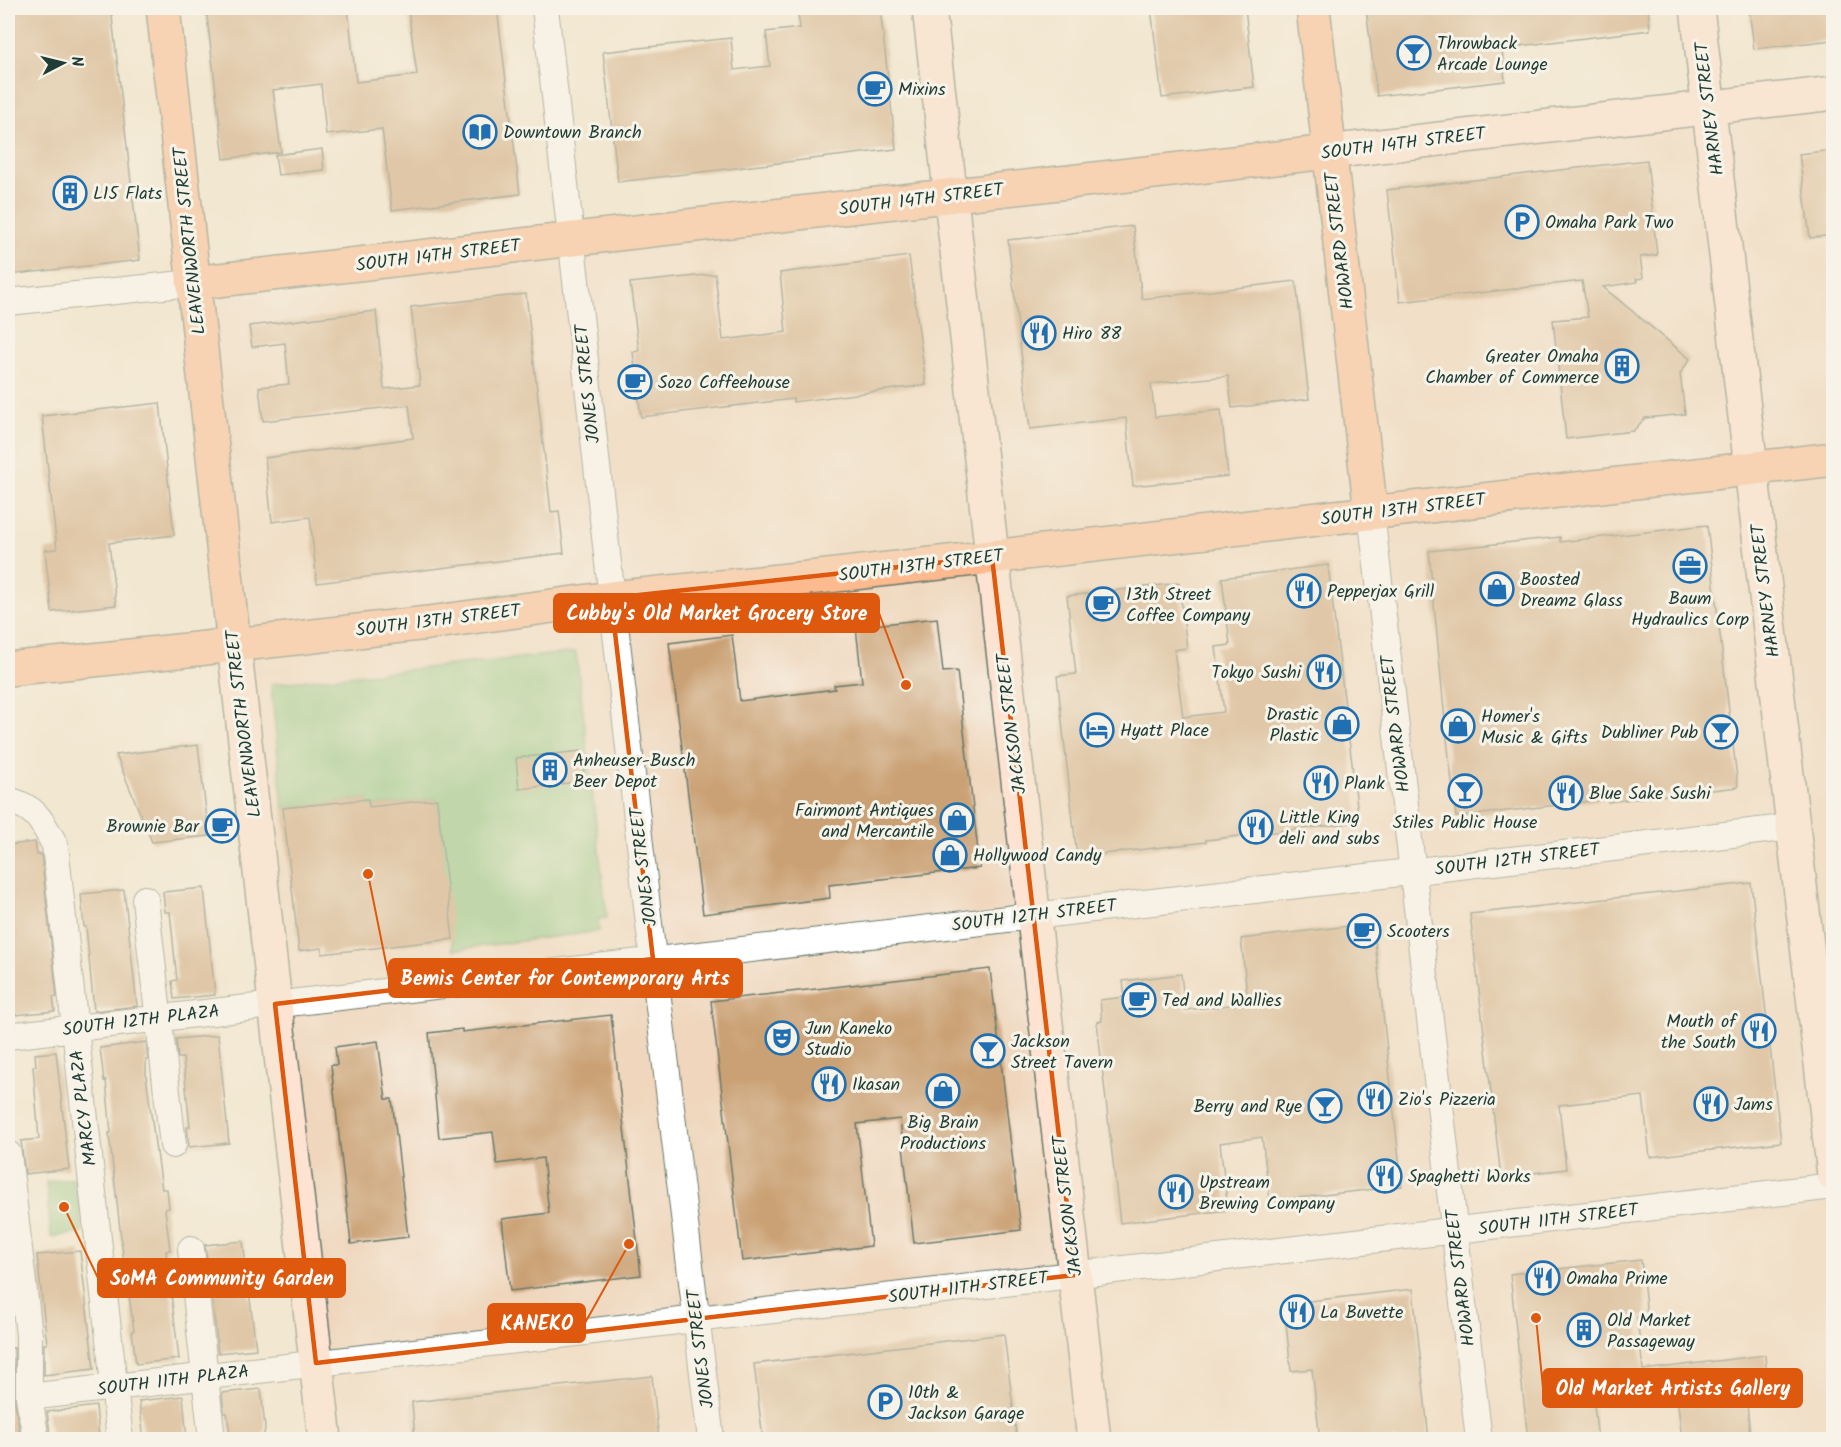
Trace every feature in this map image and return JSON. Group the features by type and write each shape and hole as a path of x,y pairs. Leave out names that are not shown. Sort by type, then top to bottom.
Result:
{"main road":[{"name":"LEAVENWORTH STREET","path":"163,8 234,645"},
{"name":"HOWARD STREET","path":"1313,8 1371,513"},
{"name":"SOUTH 14TH STREET","path":"193,283 1329,152"},
{"name":"SOUTH 13TH STREET","path":"8,669 428,623 611,598 803,579 1833,459"}],"street":[{"name":"JONES STREET","path":"545,8 611,598 711,1440"},
{"name":"JACKSON STREET","path":"928,8 1094,1440"},
{"name":"HARNEY STREET","path":"1697,8 1833,1175"},
{"name":"SOUTH 14TH STREET","path":"1329,152 1833,93"},
{"name":"SOUTH 14TH STREET","path":"8,302 193,283"},
{"name":"HOWARD STREET","path":"1371,513 1479,1440"},
{"name":"LEAVENWORTH STREET","path":"234,645 325,1440"},
{"name":"MARCY PLAZA","path":"8,800 25,805 41,819 55,845 120,1440"},
{"name":"SOUTH 12TH STREET","path":"275,1004 1793,827"},
{"path":"145,899 173,1145"},
{"name":"SOUTH 12TH PLAZA","path":"8,1036 275,1004"},
{"path":"8,1154 29,1335 29,1397 36,1440"},
{"name":"SOUTH 11TH STREET","path":"316,1363 1833,1186"},
{"path":"191,1249 212,1440"},
{"name":"SOUTH 11TH PLAZA","path":"29,1397 316,1363"}],"highlighted area":[{"path":"992,557 1075,1275 316,1363 275,1004 653,959 611,598"}],"shaded area":[{"path":"1833,93 1833,1439 325,1439 193,283"}],"green space":[{"path":"576,652 607,918 598,919 599,931 453,950 437,799 369,807 368,799 283,808 271,684"},
{"path":"76,1178 83,1233 51,1237 46,1182"}],"building":[{"path":"8,8 111,8 140,260 8,275"},
{"path":"206,8 348,8 356,82 417,75 408,8 497,8 520,194 392,210 382,129 326,135 321,84 273,90 281,152 224,159"},
{"path":"797,8 880,8 896,149 618,182 603,52 731,38 734,70 770,66 766,32 800,28"},
{"path":"1151,8 1245,8 1254,87 1162,98"},
{"path":"1366,8 1648,8 1650,30 1502,48 1505,81 1377,96"},
{"path":"1749,8 1833,8 1833,40 1754,49"},
{"path":"322,149 324,170 278,175 275,155"},
{"path":"1833,150 1833,235 1810,238 1799,154"},
{"name":"Omaha Park Two","path":"1647,160 1657,255 1640,257 1643,278 1636,279 1637,282 1603,287 1690,359 1680,374 1685,414 1645,418 1633,431 1566,439 1553,320 1588,317 1582,281 1400,302 1387,190"},
{"path":"1133,226 1142,299 1296,281 1309,399 1232,408 1228,376 1151,384 1155,417 1221,410 1228,476 1133,486 1126,418 1030,429 1008,240"},
{"path":"909,256 926,385 793,402 793,399 641,417 633,352 639,351 630,283 715,274 723,340 786,332 780,273"},
{"path":"526,294 551,512 559,511 564,553 317,583 310,517 272,522 265,458 413,438 409,405 263,421 259,387 289,384 285,343 252,347 249,326 376,311 384,389 420,385 411,307"},
{"path":"160,403 174,535 109,543 116,605 52,612 45,550 57,549 42,416"},
{"path":"1707,525 1738,787 1608,802 1608,799 1456,817 1429,551 1560,537 1560,542"},
{"path":"1328,565 1359,822 1077,857 1057,676 1076,674 1067,596 1179,583 1187,648 1174,650 1183,717 1224,712 1216,647 1230,645 1222,578"},
{"path":"937,618 943,672 957,671 980,868 829,885 830,898 703,914 669,643 732,635 740,701 835,689 834,685 862,682 856,627"},
{"path":"198,745 209,836 152,842 116,755"},
{"name":"Anheuser-Busch Beer Depot","path":"581,751 585,781 519,789 516,758"},
{"path":"368,799 369,807 437,799 453,939 322,954 322,948 299,951 283,808"},
{"path":"35,842 37,855 41,854 57,997 53,997 55,1011 15,1015 13,1002 8,1003 8,845"},
{"path":"1751,883 1781,1142 1650,1157 1643,1096 1559,1105 1566,1169 1501,1177 1470,914"},
{"path":"204,888 215,995 174,999 172,981 177,980 170,912 165,912 163,892"},
{"path":"124,890 137,1006 94,1011 81,894"},
{"path":"1373,923 1402,1186 1270,1201 1262,1137 1220,1143 1228,1210 1120,1223 1097,1022 1102,1021 1100,1000 1125,997 1123,981 1181,974 1185,1010 1248,1003 1241,939"},
{"path":"990,969 1021,1230 914,1243 900,1119 857,1124 871,1246 742,1261 711,1001"},
{"path":"611,1015 641,1275 510,1291 502,1219 549,1213 543,1158 497,1164 493,1132 439,1138 429,1033 462,1029 462,1032"},
{"path":"218,1035 229,1143 189,1147 187,1127 190,1127 183,1058 178,1058 176,1039"},
{"path":"378,1041 386,1099 392,1099 408,1237 351,1244 331,1065 337,1065 335,1047"},
{"path":"146,1042 148,1060 146,1060 146,1075 156,1152 162,1189 167,1189 169,1208 165,1209 170,1250 166,1251 179,1359 136,1364 132,1331 134,1330 109,1133 111,1133 106,1080 104,1081 100,1048"},
{"path":"56,1052 69,1169 25,1174 21,1141 39,1139 33,1066 36,1066 35,1054"},
{"path":"243,1241 256,1349 218,1353 205,1245"},
{"path":"80,1251 94,1369 44,1375 44,1344 47,1344 37,1255"},
{"path":"1641,1260 1647,1316 1637,1317 1643,1370 1765,1355 1767,1379 1745,1383 1750,1435 1682,1440 1676,1387 1593,1397 1598,1440 1528,1440 1510,1274"},
{"path":"1413,1289 1429,1440 1320,1440 1312,1369 1291,1371 1284,1304"},
{"name":"10th & Jackson Garage","path":"1004,1334 1017,1440 763,1440 754,1364"},
{"path":"14,1348 14,1397 21,1440 8,1440 8,1349"},
{"path":"652,1376 659,1440 415,1440 412,1402"},
{"path":"261,1389 265,1428 263,1440 231,1440 222,1393"},
{"path":"183,1396 187,1440 144,1440 139,1401"},
{"path":"96,1406 99,1437 97,1440 51,1440 47,1412"}],"place":[{"name":"Throwback Arcade Lounge","path":"1414,53"},
{"name":"Mixins","path":"875,89"},
{"name":"Downtown Branch","path":"480,132"},
{"name":"L15 Flats","path":"70,193"},
{"name":"Omaha Park Two","path":"1522,222"},
{"name":"Hiro 88","path":"1039,333"},
{"name":"Greater Omaha Chamber of Commerce","path":"1622,366"},
{"name":"Sozo Coffeehouse","path":"635,382"},
{"name":"Baum Hydraulics Corp","path":"1690,566"},
{"name":"Boosted Dreamz Glass","path":"1497,589"},
{"name":"Pepperjax Grill","path":"1304,591"},
{"name":"13th Street Coffee Company","path":"1103,604"},
{"name":"Tokyo Sushi","path":"1324,672"},
{"name":"Cubby's Old Market Grocery Store","path":"906,685"},
{"name":"Drastic Plastic","path":"1342,724"},
{"name":"Homer's Music & Gifts","path":"1458,726"},
{"name":"Hyatt Place","path":"1097,730"},
{"name":"Dubliner Pub","path":"1721,732"},
{"name":"Anheuser-Busch Beer Depot","path":"550,770"},
{"name":"Plank","path":"1321,783"},
{"name":"Stiles Public House","path":"1465,791"},
{"name":"Blue Sake Sushi","path":"1566,793"},
{"name":"Fairmont Antiques and Mercantile","path":"957,820"},
{"name":"Brownie Bar","path":"222,826"},
{"name":"Little King deli and subs","path":"1256,827"},
{"name":"Hollywood Candy","path":"950,855"},
{"name":"Bemis Center for Contemporary Arts","path":"368,874"},
{"name":"Scooters","path":"1364,931"},
{"name":"Ted and Wallies","path":"1139,1000"},
{"name":"Mouth of the South","path":"1759,1031"},
{"name":"Jun Kaneko Studio","path":"782,1038"},
{"name":"Jackson Street Tavern","path":"988,1051"},
{"name":"Ikasan","path":"829,1084"},
{"name":"Big Brain Productions","path":"943,1091"},
{"name":"Zio's Pizzeria","path":"1375,1099"},
{"name":"Jams","path":"1711,1104"},
{"name":"Berry and Rye","path":"1325,1106"},
{"name":"Spaghetti Works","path":"1385,1176"},
{"name":"Upstream Brewing Company","path":"1176,1192"},
{"name":"SoMA Community Garden","path":"64,1207"},
{"name":"KANEKO","path":"629,1244"},
{"name":"Omaha Prime","path":"1543,1278"},
{"name":"La Buvette","path":"1297,1312"},
{"name":"Old Market Artists Gallery","path":"1536,1318"},
{"name":"Old Market Passageway","path":"1584,1330"},
{"name":"10th & Jackson Garage","path":"885,1402"}]}
